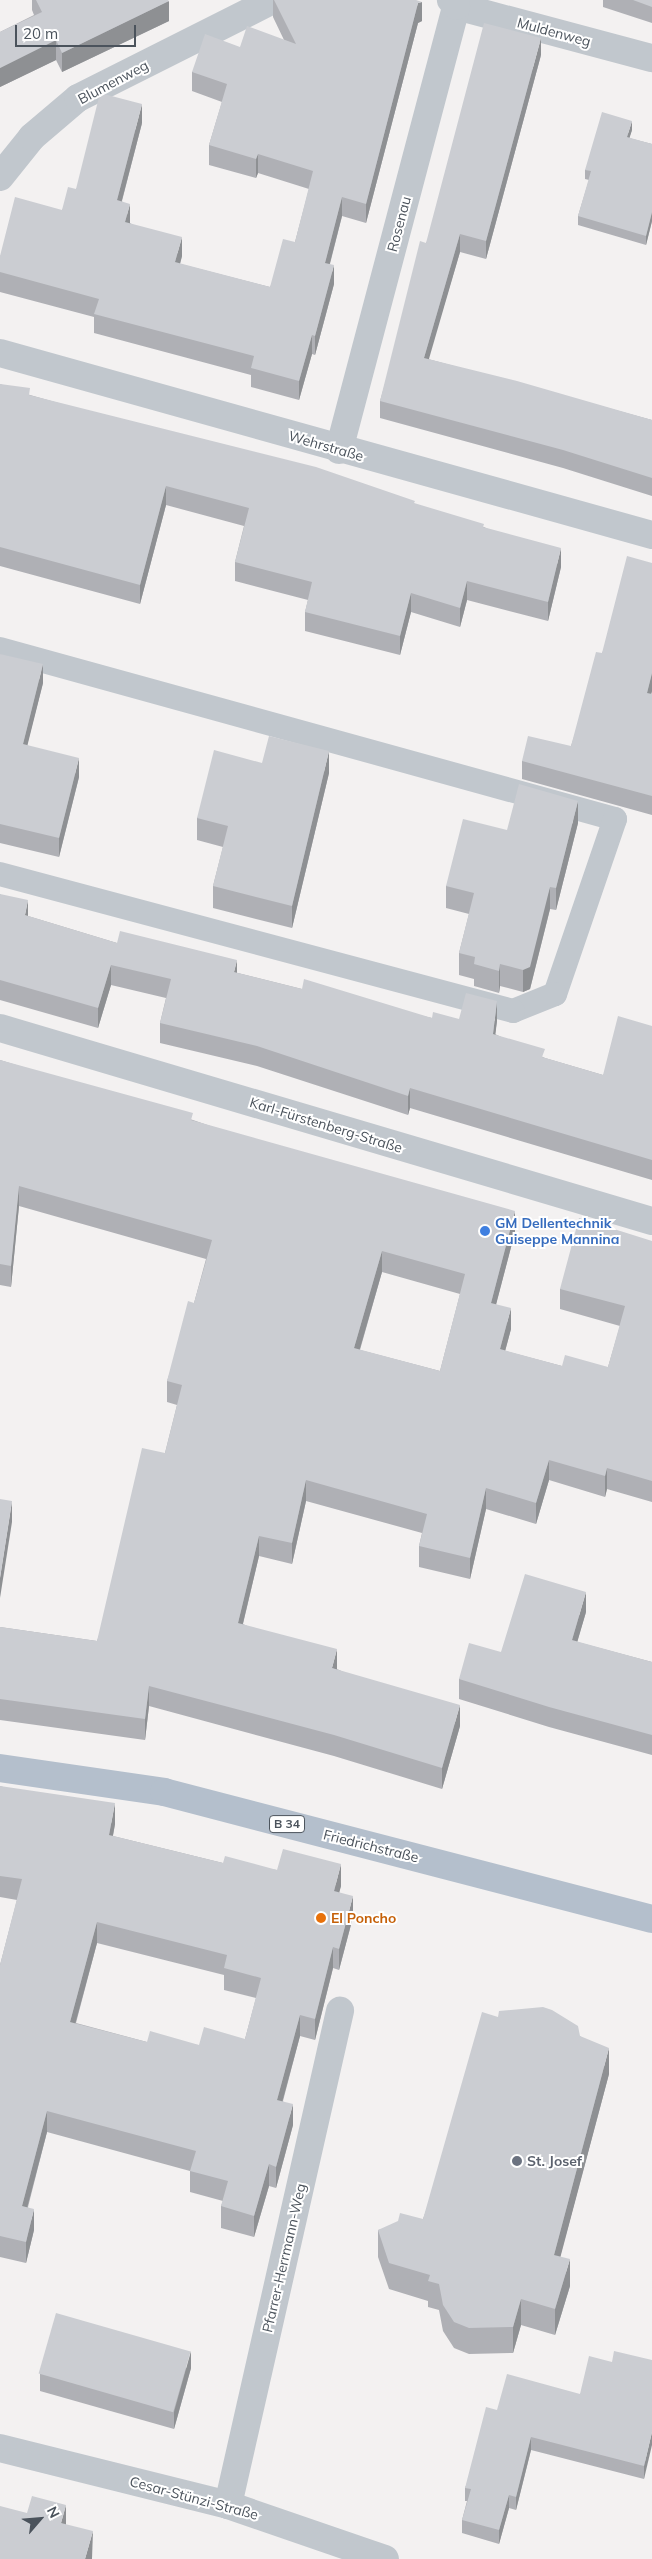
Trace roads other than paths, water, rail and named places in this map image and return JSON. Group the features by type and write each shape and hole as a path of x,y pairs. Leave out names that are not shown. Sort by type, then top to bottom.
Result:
{"main road":[{"name":"Friedrichstraße","path":"0,1768 164,1792 652,1919"}],"street":[{"name":"Blumenweg","path":"0,177 32,137 78,98 273,0"},
{"name":"Muldenweg","path":"454,3 652,58"},
{"name":"Rosenau","path":"339,450 454,3"},
{"name":"Wehrstraße","path":"0,353 339,450 652,535"},
{"name":"Karl-Fürstenberg-Straße","path":"0,1028 652,1221"},
{"name":"Pfarrer-Herrmann-Weg","path":"228,2505 340,2011"},
{"name":"Cesar-Stünzi-Straße","path":"0,2448 228,2505 385,2559"}],"lane":[{"path":"0,648 615,819 555,994 513,1011 0,874"}],"place":[{"name":"GM Dellentechnik Guiseppe Mannina","path":"485,1231"},
{"name":"El Poncho","path":"321,1918"},
{"name":"St. Josef","path":"517,2161"}]}
